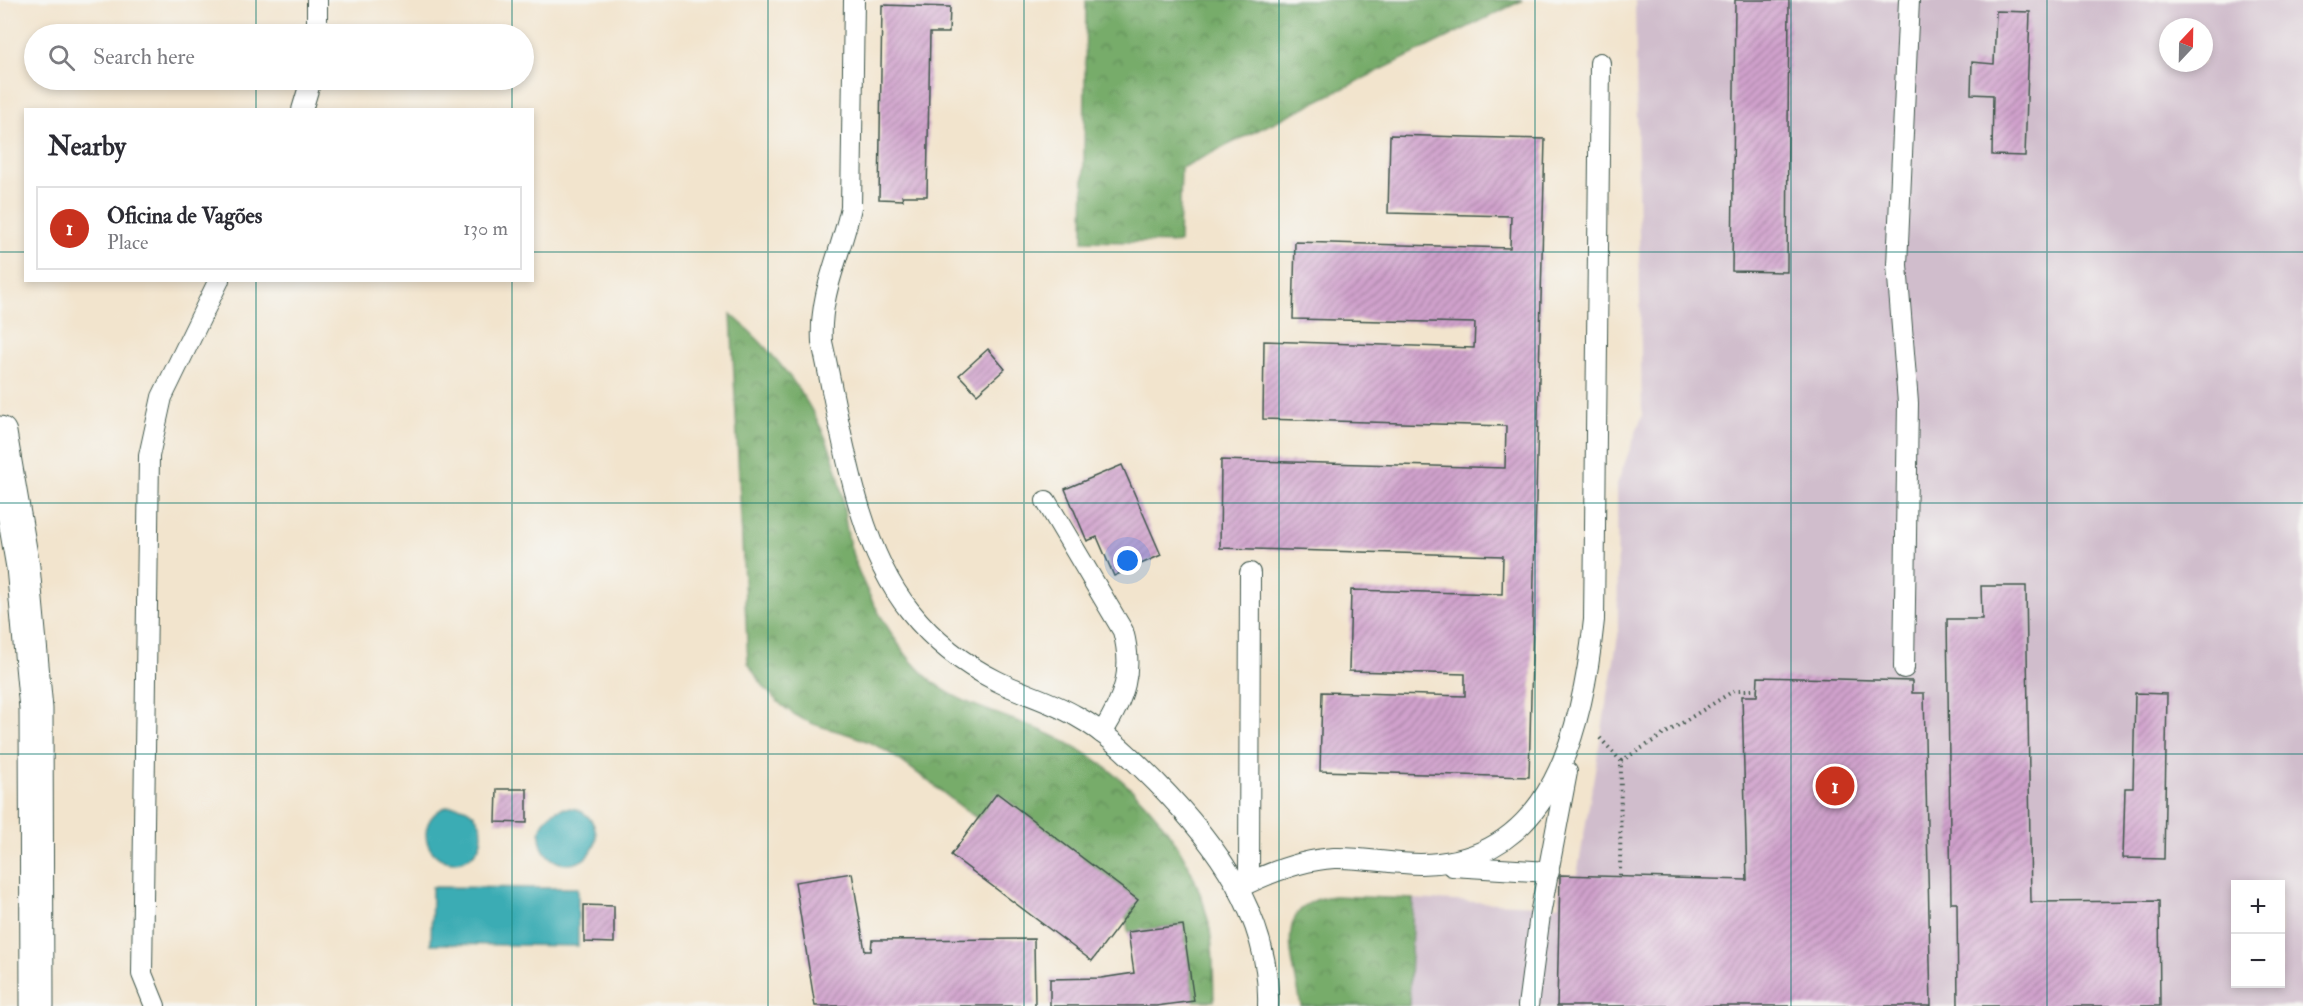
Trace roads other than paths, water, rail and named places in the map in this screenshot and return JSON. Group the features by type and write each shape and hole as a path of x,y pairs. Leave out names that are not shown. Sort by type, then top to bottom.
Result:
{"street":[{"path":"0,433 23,567 36,709 37,1006"}],"lane":[{"path":"316,24 317,0"},
{"path":"854,0 850,207 845,233 825,289 820,318 822,342 868,536 893,587 929,632 950,651 998,682 1052,703 1102,733 1124,750 1204,833 1244,885"},
{"path":"1904,668 1908,403 1897,265 1909,0"},
{"path":"1528,1006 1549,872 1588,664 1594,620 1600,63"},
{"path":"303,108 308,90"},
{"path":"155,1006 142,974 149,456 162,397 218,282"},
{"path":"1046,501 1122,631 1127,647 1127,681 1121,700 1102,733"},
{"path":"1250,573 1244,885 1263,954 1269,988 1268,1006"},
{"path":"1422,864 1450,861 1476,853 1499,842 1525,821 1551,789 1562,767 1577,713"},
{"path":"1244,885 1283,868 1334,858 1549,872"}],"water":[{"path":"449,806 459,806 474,814 480,823 482,834 480,845 474,854 459,862 449,862 438,857 431,850 426,839 426,829 431,818 438,811"},
{"path":"568,808 579,810 588,816 594,825 596,836 594,847 588,856 579,862 568,864 557,862 548,856 542,847 540,836 542,825 548,816 557,810"},
{"path":"432,887 578,888 578,946 431,944"}],"place":[{"name":"Oficina de Vagões","path":"1835,786"}]}
